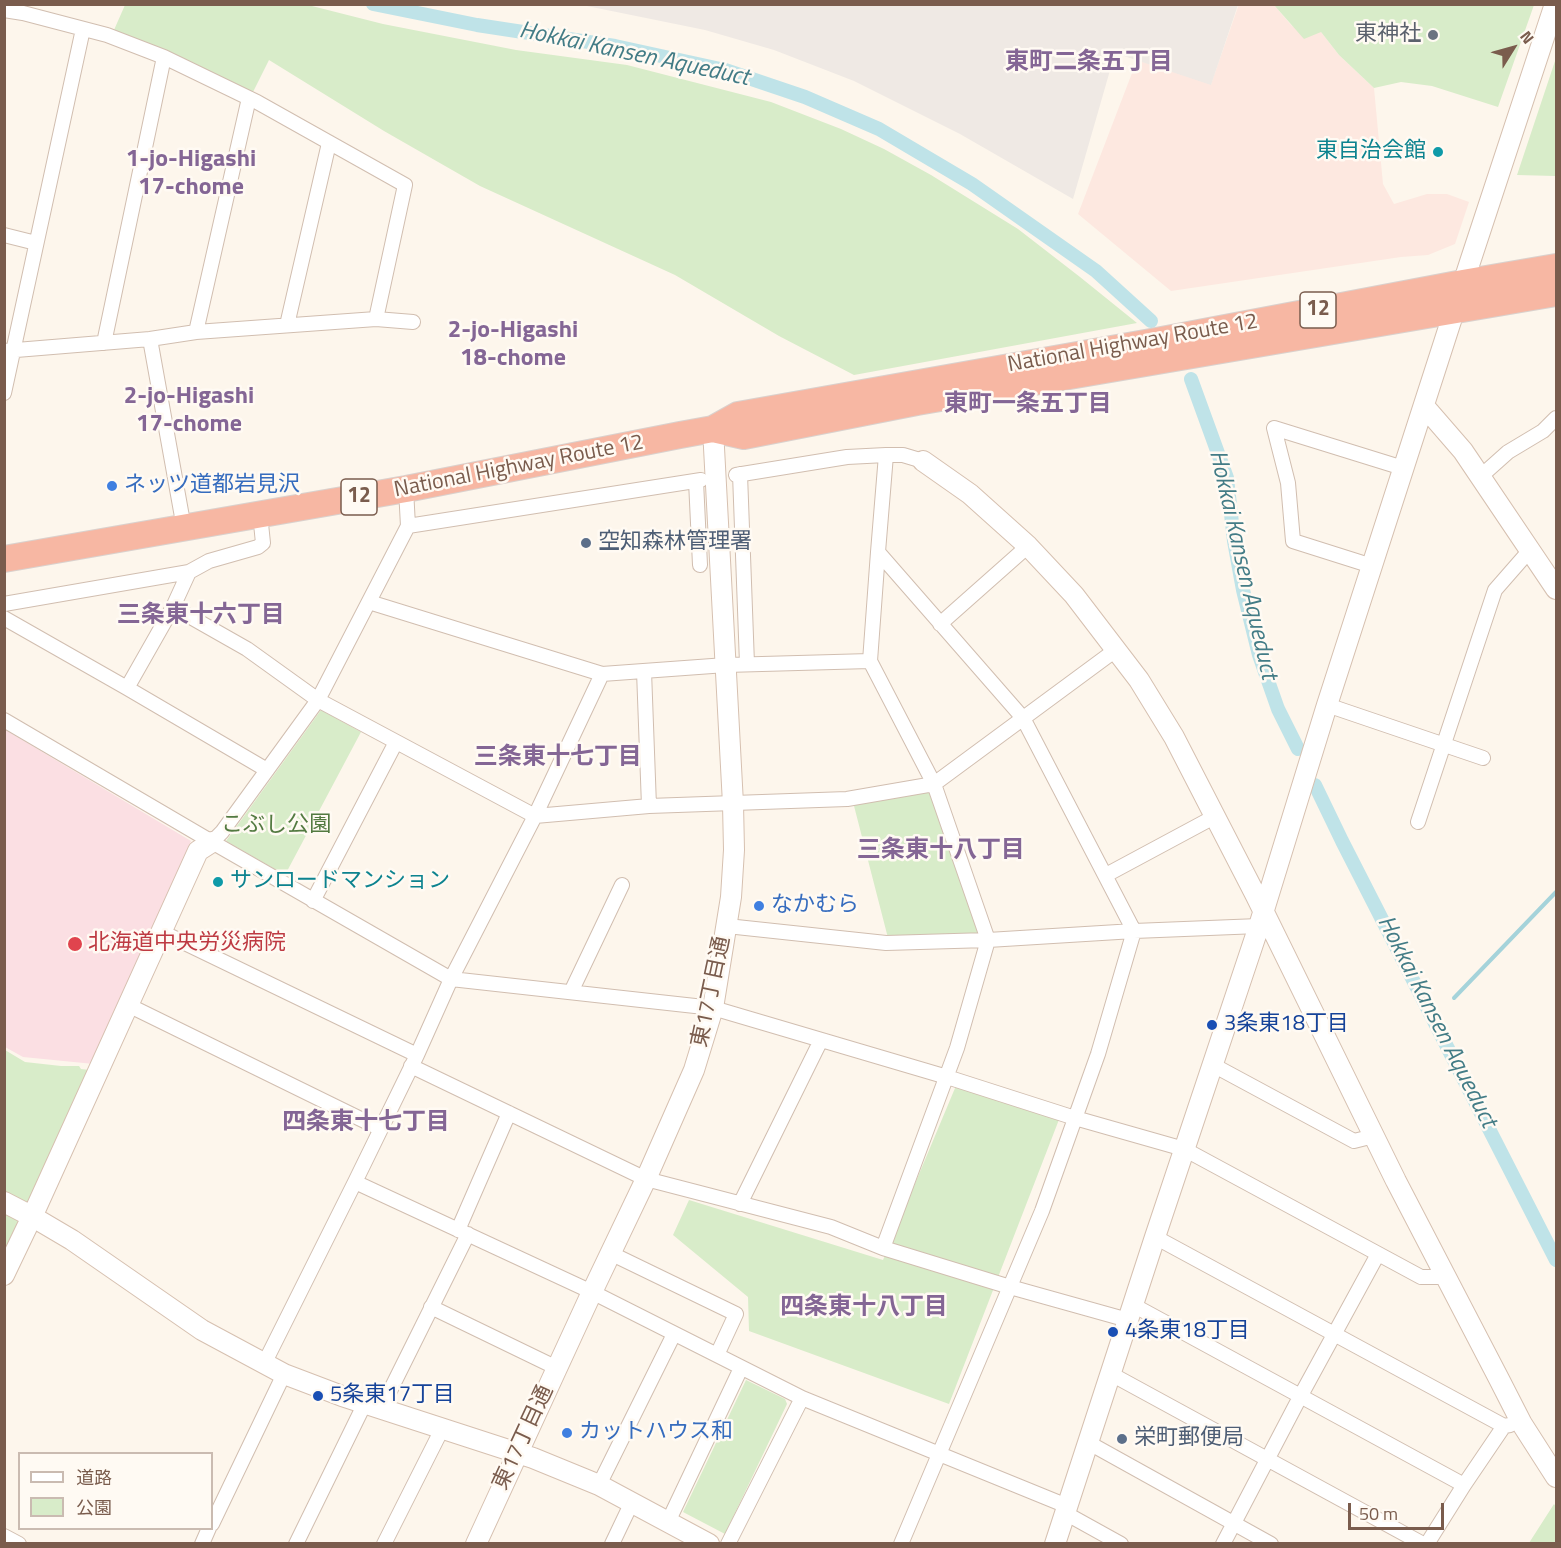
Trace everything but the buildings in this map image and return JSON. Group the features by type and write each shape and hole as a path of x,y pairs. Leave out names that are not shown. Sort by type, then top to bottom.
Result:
{"highway":[{"name":"National Highway Route 12","path":"4,559 406,489 713,429 738,415 857,394 918,402 1463,283 1557,267"},
{"name":"National Highway Route 12","path":"713,429 744,436 888,398 1168,349 1454,311 1557,293"}],"street":[{"path":"1055,1544 1261,919 1403,468 1555,4"},
{"path":"4,10 107,35 164,57 249,98 405,185 376,319"},
{"path":"4,393 9,351 84,29"},
{"path":"104,344 164,57"},
{"path":"196,332 249,98"},
{"path":"287,325 329,142"},
{"path":"4,235 36,243"},
{"path":"9,351 104,344 196,332 287,325 376,319 413,322"},
{"path":"150,339 184,528"},
{"path":"1424,406 1463,451 1557,589"},
{"path":"1480,477 1508,452 1543,431 1557,418"},
{"path":"1372,566 1293,541 1287,483 1274,428 1403,468"},
{"name":"東17丁目通","path":"476,1544 646,1179 694,1070 713,1008 732,897 734,850 713,429"},
{"path":"883,1248 957,1048 988,940 933,784 870,661 886,455"},
{"path":"747,664 738,475 848,457 903,455 923,461 970,494 1028,546 1074,595 1117,649 1174,736 1261,919 1447,1277 1513,1425 1557,1477"},
{"path":"408,526 699,481 700,565"},
{"path":"4,1275 33,1216 198,851 222,832 318,700 408,526 406,489"},
{"path":"4,604 189,572 209,561 258,547 263,543 260,514"},
{"path":"940,624 1028,546"},
{"path":"1418,822 1495,590 1530,550"},
{"path":"878,552 1023,718 1134,931 1098,1054 1042,1211 901,1544"},
{"path":"127,688 173,607 189,572"},
{"path":"369,603 602,674 726,665 870,661"},
{"path":"173,607 247,649 318,700 535,816 649,806 847,799 933,784 1117,649"},
{"path":"4,618 267,770"},
{"path":"644,671 649,806"},
{"path":"264,1364 381,1130 451,979 535,816 602,674"},
{"path":"1327,705 1483,758"},
{"path":"4,720 451,979 713,1008 947,1077 1184,1149 1421,1277 1447,1277"},
{"path":"313,901 396,742"},
{"path":"1106,875 1214,817"},
{"path":"571,992 622,885"},
{"path":"727,926 886,943 988,940 1134,931 1261,919"},
{"path":"162,932 414,1060 509,1113 646,1179 831,1227 883,1248 1010,1287 1130,1313 1300,1397 1464,1485"},
{"path":"128,1005 381,1130"},
{"path":"740,1203 821,1040"},
{"path":"1213,1065 1354,1141 1374,1136"},
{"path":"296,1544 431,1307 509,1113"},
{"path":"355,1182 592,1292 802,1398 940,1454 1066,1509 1121,1544"},
{"path":"4,1202 33,1216 72,1240 202,1330 284,1374 373,1406 518,1453 599,1485 668,1522 697,1541"},
{"path":"1155,1237 1334,1334 1513,1425"},
{"path":"610,1253 736,1314 717,1356"},
{"path":"1223,1544 1378,1254"},
{"path":"431,1307 557,1368"},
{"path":"599,1485 674,1334"},
{"path":"668,1522 741,1368"},
{"path":"213,1522 284,1374"},
{"path":"1110,1374 1425,1544 1464,1485 1513,1425"},
{"path":"728,1544 802,1398"},
{"path":"384,1544 442,1429"},
{"path":"1089,1443 1271,1544"},
{"path":"612,1544 632,1502"},
{"path":"202,1544 208,1530"},
{"path":"4,1536 19,1544"}],"shaded area":[{"path":"1239,4 1274,5 1292,26 1321,32 1339,55 1374,88 1383,184 1394,204 1427,194 1447,194 1469,202 1455,244 1428,255 1171,291 1078,214 1137,60 1211,84"},
{"path":"582,5 1238,5 1211,85 1115,53 1073,199 960,134 854,81 774,50 705,30"},
{"name":"北海道中央労災病院","path":"4,729 191,841 94,1064 23,1057 5,1047"}],"green space":[{"path":"125,5 308,5 383,24 516,50 627,65 771,102 841,129 931,175 1018,229 1137,323 854,375 779,336 675,275 480,186 384,131 269,60 252,94 117,33 114,30"},
{"path":"1274,5 1534,5 1498,107 1432,86 1401,82 1374,88 1339,55 1321,32 1304,39"},
{"path":"1556,58 1556,189 1555,176 1517,175"},
{"name":"こぶし公園","path":"321,710 361,732 285,875 226,841"},
{"path":"930,789 981,936 888,938 853,802"},
{"path":"5,1050 25,1062 79,1066 81,1069 90,1070 5,1258"},
{"path":"958,1081 1060,1117 949,1404 749,1331 748,1297 673,1235 689,1200 883,1260"},
{"path":"746,1380 785,1399 787,1404 725,1534 683,1512"},
{"path":"1554,1504 1556,1507 1556,1543 1529,1543"}],"waterway":[{"name":"Hokkai Kansen Aqueduct","path":"373,4 477,25 615,46 725,70 805,97 879,129 972,184 1096,271 1151,321"},
{"name":"Hokkai Kansen Aqueduct","path":"1191,379 1227,478 1234,541 1259,655 1278,709 1298,749"},
{"name":"Hokkai Kansen Aqueduct","path":"1315,785 1556,1260"},
{"path":"1454,998 1556,892"}],"place":[{"name":"東神社","path":"1433,35"},
{"name":"東自治会館","path":"1438,152"},
{"name":"ネッツ道都岩見沢","path":"112,486"},
{"name":"空知森林管理署","path":"586,543"},
{"name":"サンロードマンション","path":"218,882"},
{"name":"なかむら","path":"759,906"},
{"name":"北海道中央労災病院","path":"75,944"},
{"name":"3条東18丁目","path":"1212,1025"},
{"name":"4条東18丁目","path":"1113,1332"},
{"name":"5条東17丁目","path":"318,1396"},
{"name":"カットハウス和","path":"567,1433"},
{"name":"栄町郵便局","path":"1122,1439"}],"district":[{"name":"東町二条五丁目","path":"1089,63"},
{"name":"1-jo-Higashi 17-chome","path":"191,174"},
{"name":"2-jo-Higashi 18-chome","path":"513,345"},
{"name":"東町一条五丁目","path":"1028,405"},
{"name":"2-jo-Higashi 17-chome","path":"189,411"},
{"name":"三条東十六丁目","path":"201,616"},
{"name":"三条東十七丁目","path":"558,758"},
{"name":"三条東十八丁目","path":"941,851"},
{"name":"四条東十七丁目","path":"366,1123"},
{"name":"四条東十八丁目","path":"864,1308"}]}
